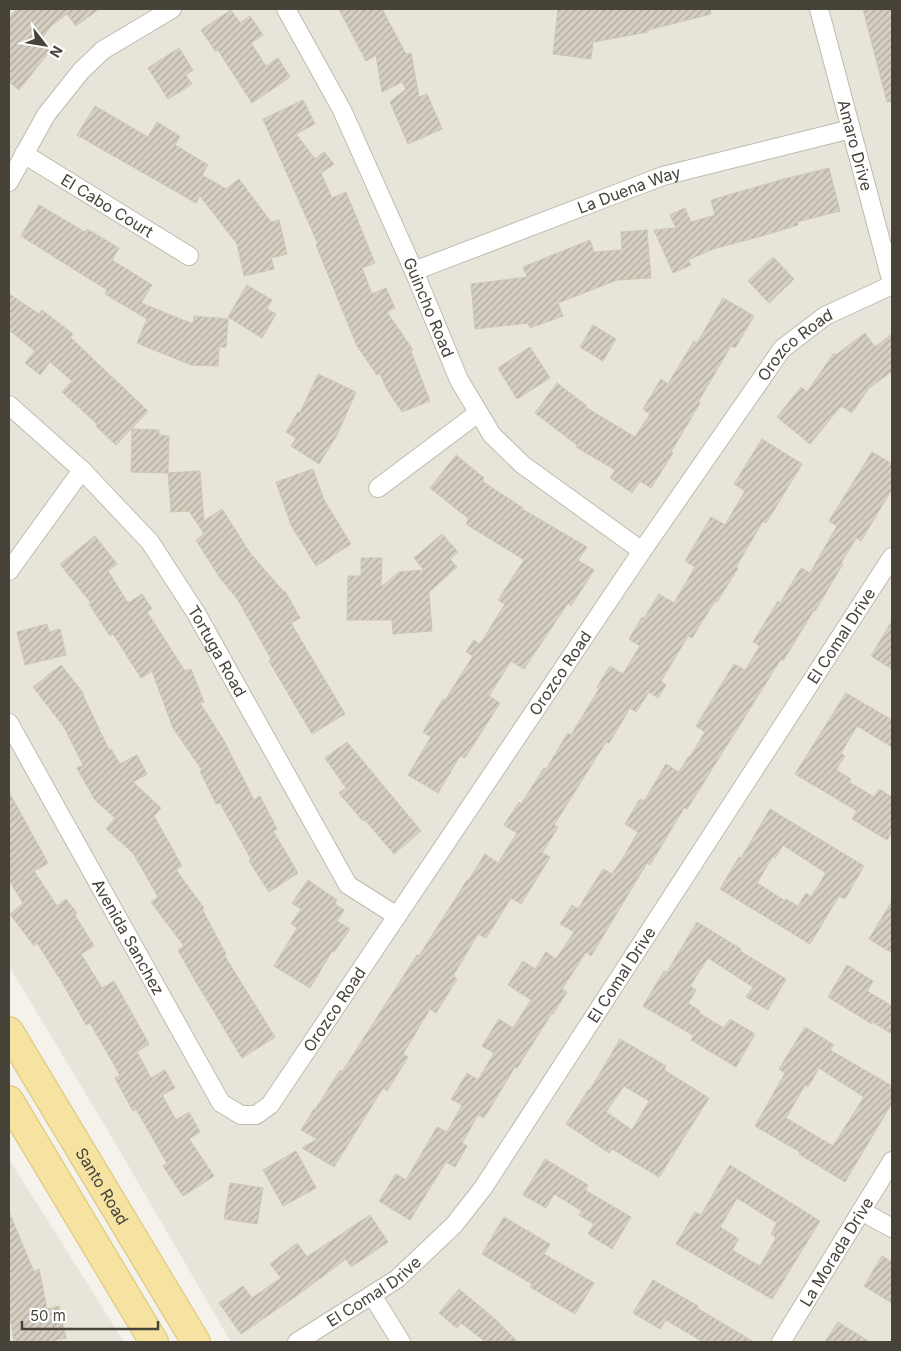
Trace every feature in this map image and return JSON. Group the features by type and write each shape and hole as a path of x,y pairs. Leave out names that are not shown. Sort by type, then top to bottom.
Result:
{"main road":[{"name":"Santo Road","path":"9,1031 196,1342"},
{"path":"9,1100 154,1342"}],"street":[{"path":"9,182 46,115 81,71 103,50 172,9"},
{"name":"Guincho Road","path":"286,9 342,110 414,271 459,380 492,435 523,465 642,551"},
{"name":"Amaro Drive","path":"819,9 892,284"},
{"name":"La Duena Way","path":"414,271 663,176 852,129"},
{"name":"El Cabo Court","path":"24,154 189,256"},
{"name":"Orozco Road","path":"270,1105 642,551 782,349 824,316 892,284"},
{"name":"Tortuga Road","path":"9,405 82,470 150,542 196,613 348,885 397,916"},
{"path":"378,488 478,413"},
{"path":"9,571 82,470"},
{"name":"El Comal Drive","path":"297,1342 398,1279 454,1225 483,1188 892,557"},
{"name":"Avenida Sanchez","path":"9,723 221,1103 241,1115 256,1115 270,1105"},
{"name":"La Morada Drive","path":"782,1342 892,1161"},
{"path":"861,1211 892,1228"},
{"path":"372,1295 401,1342"}],"shaded area":[{"path":"9,9 892,9 892,1342 231,1342 9,966"},
{"path":"9,1159 124,1342 9,1342"}],"building":[{"path":"16,9 99,9 76,26 67,14 51,26 41,40 52,48 19,90 9,82 9,19"},
{"path":"339,9 382,9 406,54 411,53 419,97 427,94 442,129 408,144 390,102 406,89 402,82 382,92 376,55 366,61"},
{"path":"558,9 710,9 711,14 648,30 648,32 593,42 591,59 553,54"},
{"path":"863,9 892,9 892,101 887,102"},
{"path":"231,10 240,23 250,16 263,35 251,43 266,66 278,58 290,77 252,103 218,50 216,52 201,30"},
{"path":"179,48 193,70 186,75 192,84 168,99 148,68"},
{"path":"303,100 315,124 296,134 315,159 324,152 334,164 321,173 332,198 346,192 375,263 362,268 372,294 386,288 395,308 387,312 413,350 411,352 430,401 402,412 386,388 380,373 377,375 357,346 316,245 318,244 263,119"},
{"path":"95,106 148,137 157,122 180,136 175,145 208,165 202,175 226,189 239,179 271,222 279,220 287,254 271,258 274,269 244,276 237,244 200,196 196,203 77,135"},
{"path":"829,168 840,211 797,222 798,225 713,249 688,260 691,265 673,273 654,230 676,228 670,215 685,208 691,222 715,215 711,200"},
{"path":"39,205 85,232 87,229 119,248 112,260 152,285 141,303 193,324 194,316 228,319 226,347 219,347 218,366 191,365 137,343 147,319 105,294 107,290 21,236"},
{"path":"647,230 651,278 617,280 558,303 563,316 530,328 528,323 475,329 471,284 527,277 523,267 590,240 594,252 622,250 621,232"},
{"path":"773,257 794,279 769,303 748,281"},
{"path":"247,285 272,300 267,309 276,314 262,338 228,317"},
{"path":"9,294 39,314 42,310 73,334 70,337 148,411 116,445 96,426 97,424 62,392 72,381 50,362 40,375 25,363 35,351 9,330"},
{"path":"723,298 754,316 735,348 731,346 698,402 700,403 671,452 673,453 651,488 640,481 632,493 610,478 615,470 576,447 577,445 535,413 557,383 587,406 585,407 635,437 650,414 643,409 661,379 668,384 694,341 697,343"},
{"path":"593,325 616,339 603,361 580,347"},
{"path":"865,333 875,347 892,334 892,371 868,389 852,413 841,406 810,444 777,417 801,387 807,392 834,353 836,355"},
{"path":"530,347 550,378 517,399 498,368"},
{"path":"318,374 356,392 337,435 319,464 291,446 296,438 286,432 298,412 300,413"},
{"path":"132,429 159,430 159,435 169,436 168,473 131,472"},
{"path":"762,439 802,464 766,523 763,521 717,602 715,601 692,638 688,636 661,681 666,685 658,698 649,692 636,712 630,708 609,743 606,742 554,825 558,827 542,853 550,857 521,904 511,898 486,938 478,934 453,976 457,979 436,1013 430,1009 403,1054 408,1057 387,1091 383,1088 334,1167 302,1148 317,1139 301,1130 340,1070 342,1072 467,880 485,854 498,863 517,833 504,825 519,802 521,804 544,768 546,769 568,733 571,735 599,689 597,687 610,666 623,674 640,646 629,639 642,617 644,618 659,594 674,603 695,567 685,561 711,517 725,525 745,491 734,484"},
{"path":"872,452 892,464 892,489 861,541 856,538 815,611 783,661 781,659 687,809 684,808 650,865 647,863 591,956 586,952 562,989 567,992 553,1014 517,1068 515,1067 484,1118 478,1115 462,1143 467,1146 455,1167 446,1162 410,1220 379,1201 396,1174 406,1180 437,1127 447,1132 462,1105 451,1099 467,1073 478,1080 494,1053 482,1046 499,1019 513,1028 531,1000 508,985 523,961 535,969 546,952 556,959 574,932 560,924 572,905 578,909 603,869 612,874 623,858 638,832 625,824 640,799 644,801 666,764 679,772 690,757 705,732 696,726 734,664 745,670 760,646 753,642 801,568 810,573 837,526 829,521"},
{"path":"456,455 484,478 482,481 522,509 587,547 578,560 594,570 571,606 568,603 524,669 511,661 489,696 500,703 465,758 460,756 438,793 408,775 431,737 423,732 473,656 466,652 474,640 480,644 505,604 498,600 524,560 466,524 469,519 430,488"},
{"path":"313,469 324,500 351,544 316,566 291,525 276,482"},
{"path":"200,471 204,521 222,509 250,553 285,591 300,618 291,623 345,714 312,734 269,661 271,659 238,600 220,578 196,540 204,534 189,511 171,512 168,473"},
{"path":"442,534 458,552 450,559 457,567 429,592 432,631 393,634 392,620 347,620 348,576 361,576 361,558 382,558 381,587 399,572 424,570 414,558"},
{"path":"95,536 117,564 108,571 128,603 142,594 152,609 147,612 185,671 191,669 204,702 200,703 223,739 254,800 260,796 277,829 273,831 298,873 269,892 249,861 251,859 220,803 216,804 200,771 202,770 173,728 152,671 141,678 113,634 110,636 89,604 91,603 60,564"},
{"path":"892,621 892,669 871,656"},
{"path":"47,624 49,632 60,629 66,655 25,665 17,632"},
{"path":"61,665 84,694 109,750 111,749 120,764 137,755 147,774 133,782 161,808 154,816 182,866 176,870 204,908 202,909 226,954 224,955 275,1037 242,1058 178,950 184,946 151,902 158,897 133,853 106,829 115,818 95,800 77,768 83,765 64,727 33,687"},
{"path":"846,693 892,720 892,747 857,726 841,753 845,756 836,770 851,779 849,782 874,797 879,789 892,797 892,831 887,840 852,819 857,811 795,774"},
{"path":"347,742 421,831 394,854 339,793 346,788 325,758"},
{"path":"9,792 48,863 34,871 57,906 66,899 77,913 75,915 94,946 81,954 102,988 114,981 149,1044 137,1052 151,1078 165,1070 175,1088 162,1095 176,1120 189,1112 200,1132 189,1139 214,1176 183,1196 163,1166 167,1163 136,1109 133,1111 115,1078 120,1075 90,1023 86,1025 37,943 34,946 10,914 23,903 9,880"},
{"path":"770,809 864,866 845,899 839,896 810,944 720,889 739,857 741,858","holes":["783,845 826,873 811,897 806,893 798,906 786,899 785,901 757,883 773,856 775,858"]},
{"path":"308,880 337,900 335,904 344,910 337,921 350,929 334,952 332,951 310,988 274,966 297,928 291,924 301,909 292,903"},
{"path":"892,901 892,953 869,939"},
{"path":"697,922 786,979 768,1010 746,997 753,987 708,958 690,986 696,990 688,1003 700,1011 699,1013 724,1028 730,1019 755,1034 736,1067 691,1040 694,1036 643,1006 664,971 667,972"},
{"path":"847,965 873,981 867,991 892,1006 892,1034 828,997"},
{"path":"805,1027 834,1045 830,1050 892,1086 892,1103 845,1182 799,1154 800,1152 755,1126 785,1073 779,1069","holes":["819,1068 864,1097 833,1146 786,1118 805,1085 808,1087"]},
{"path":"620,1039 666,1066 664,1070 709,1098 659,1177 612,1149 609,1153 566,1124 590,1090","holes":["624,1086 649,1101 632,1130 606,1112"]},
{"path":"296,1151 316,1188 283,1206 263,1170"},
{"path":"545,1159 588,1185 585,1190 631,1217 612,1249 588,1234 594,1224 579,1215 582,1211 554,1194 546,1208 523,1195"},
{"path":"730,1165 820,1221 772,1299 676,1244 695,1212 701,1215","holes":["737,1198 777,1223 771,1234 776,1238 760,1266 732,1250 739,1239 720,1227"]},
{"path":"230,1183 263,1188 257,1224 224,1219"},
{"path":"9,1212 34,1272 39,1269 47,1309 59,1306 66,1338 55,1340 55,1342 14,1342 9,1310"},
{"path":"370,1215 388,1242 351,1267 346,1259 241,1334 219,1303 243,1286 252,1298 281,1278 270,1264 297,1243 307,1257"},
{"path":"504,1217 550,1244 544,1254 594,1283 575,1314 530,1287 532,1284 482,1254"},
{"path":"882,1256 892,1262 892,1303 864,1286"},
{"path":"653,1280 754,1342 703,1342 666,1320 660,1329 633,1313"},
{"path":"459,1289 495,1319 518,1342 486,1342 461,1323 457,1328 439,1313"},
{"path":"838,1322 870,1342 825,1342"}]}
